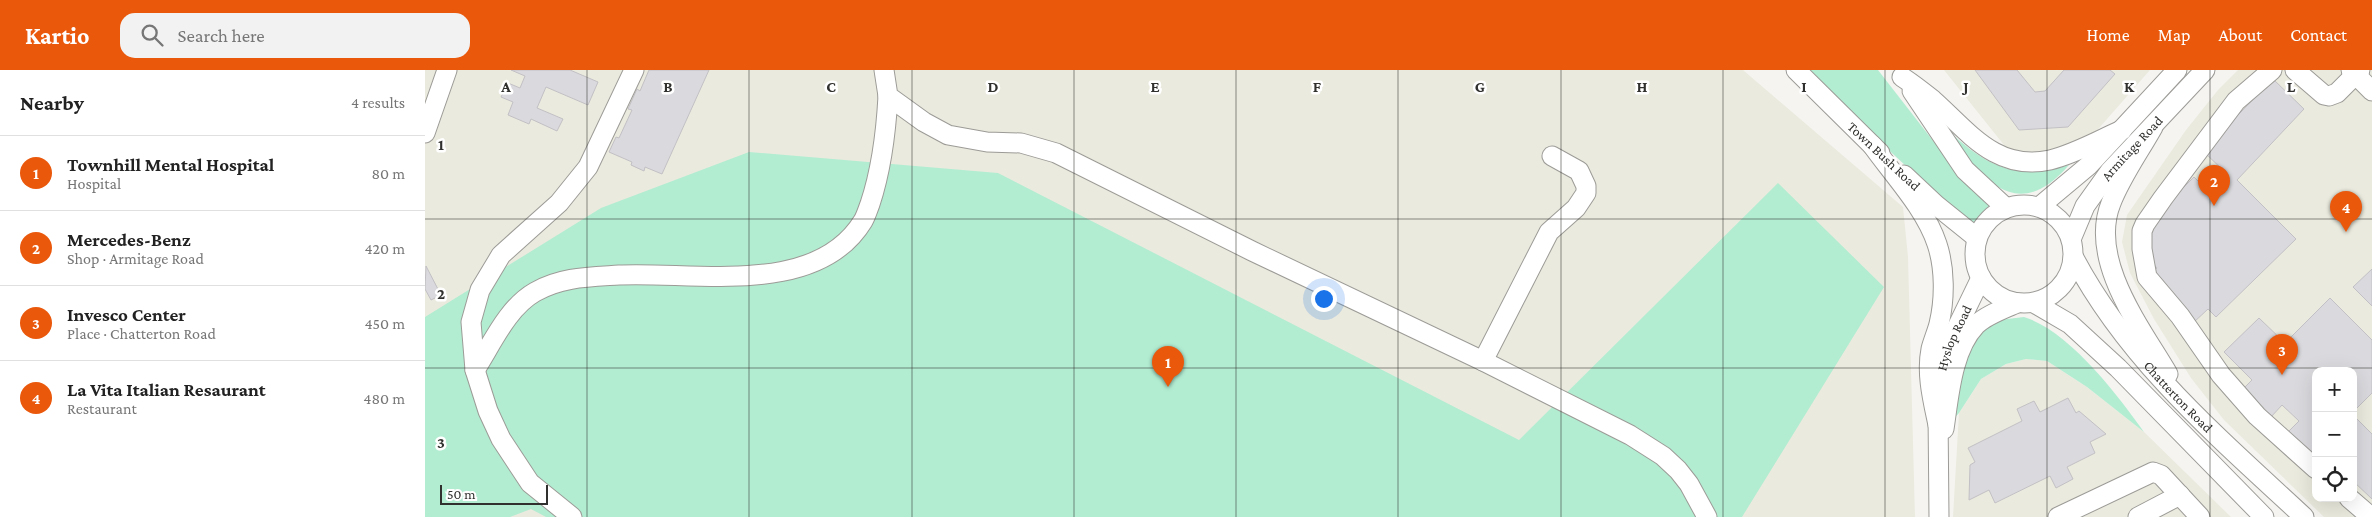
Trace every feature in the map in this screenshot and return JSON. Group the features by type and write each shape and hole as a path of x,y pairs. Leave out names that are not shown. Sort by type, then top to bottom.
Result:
{"street":[{"path":"425,133 447,70"},
{"path":"572,517 530,483 506,446 488,411 475,370 471,322 480,290 501,255 559,204 588,167 634,70"},
{"path":"475,370 514,308 533,293 572,278 633,274 727,275 793,270 809,266 827,256 847,241 864,221 881,166 888,96 884,70"},
{"name":"Town Bush Road","path":"1796,70 1936,205 1977,238"},
{"name":"Armitage Road","path":"2039,206 2088,166 2177,70"},
{"name":"Armitage Road","path":"2072,237 2085,206 2110,171 2205,70"},
{"path":"2272,70 2236,101 2163,198 2142,231 2142,249 2147,277 2180,316 2221,375 2257,416 2312,465"},
{"path":"2295,70 2329,96 2337,93 2355,72 2372,91"},
{"path":"1900,73 1933,100 1979,144 2005,157 2037,162 2052,160 2122,130"},
{"path":"1900,73 1965,170 2006,208"},
{"path":"888,96 925,122 948,135 987,142 1021,143 1056,153 1252,251 1483,361 1630,436 1663,456 1679,470 1707,517"},
{"path":"2153,127 2110,205 2106,222 2106,241 2110,264 2121,294 2192,413"},
{"path":"1872,145 1926,219 1937,244 1942,270 1943,296 1939,323 1931,350 1930,386 1938,425"},
{"path":"1483,361 1549,232 1577,208 1586,193 1584,178 1579,170 1552,156"},
{"path":"2023,204 2039,206 2059,218 2072,237 2074,258 2066,282 2052,295 2025,303 1996,295 1981,278 1975,258 1977,238 1989,220 2006,208 2023,204"},
{"name":"Chatterton Road","path":"2074,258 2107,313 2141,356 2192,413 2304,517"},
{"name":"Hyslop Road","path":"1939,517 1938,383 1947,348 1981,278"},
{"name":"Chatterton Road","path":"2025,303 2070,324 2118,368 2264,517"},
{"name":"Hyslop Road","path":"1939,462 1949,402 1961,349 1977,324 2025,303"},
{"path":"2058,517 2153,472 2161,475 2200,517"},
{"path":"2138,517 2180,495"},
{"path":"2354,502 2371,517"}],"shaded area":[{"path":"425,70 1743,70 1903,207 1908,257 1915,517 425,517"},
{"path":"1944,70 2150,70 2093,135 2075,146 2032,155 2008,150"},
{"path":"2238,70 2372,70 2372,517 2324,517 2224,420 2191,378 2154,319 2130,273 2122,242 2127,215 2186,130 2218,90"},
{"path":"2026,359 2047,361 2087,387 2144,432 2231,517 1953,517 1959,413 1981,379 2006,364"}],"green space":[{"path":"1802,70 1878,70 1962,178 1989,206 1971,226"},
{"path":"1936,118 1966,146 1980,156 2011,170 2029,172 2069,165 2048,184 2029,193 2011,192 1995,185 1979,171"},
{"path":"749,152 998,173 1519,440 1778,183 1884,287 1742,517 546,517 531,509 510,517 425,517 425,317 601,208"},
{"path":"2024,317 2041,324 2075,350 2106,383 2144,432 2087,387 2047,361 2026,359 2006,364 1981,379 1959,413 1950,423 1953,382 1979,331 1999,320"}],"building":[{"path":"511,70 570,70 598,82 588,105 546,87 537,108 563,119 557,131 531,119 529,124 508,115 513,102 501,97 508,83 520,88 525,76"},
{"path":"649,70 709,70 662,174 645,167 644,171 631,165 632,162 609,152 616,137 619,138 632,110 628,109 637,89 640,91"},
{"path":"1975,70 2017,70 2035,92 2045,91 2064,70 2110,70 2115,74 2068,127 2019,130"},
{"path":"2273,79 2304,109 2237,180 2296,239 2216,317 2208,309 2193,323 2147,277 2157,268 2150,260 2150,221 2194,177 2208,191 2226,173 2203,151"},
{"path":"426,266 441,295 431,300 425,289"},
{"path":"2372,269 2372,306 2353,287"},
{"path":"2330,298 2372,340 2372,393 2357,408 2357,367 2312,367 2312,457 2287,433 2299,421 2282,405 2271,417 2243,389 2252,380 2224,352 2259,318 2285,343"},
{"path":"2068,398 2076,413 2079,411 2106,434 2090,442 2095,453 2067,467 2073,479 2056,488 2050,476 1995,503 1989,490 1969,500 1970,465 1975,462 1968,448 2022,421 2017,409 2034,401 2040,412"},
{"path":"2357,419 2372,434 2372,499 2357,485"}],"place":[{"name":"Mercedes-Benz","path":"2214,206"},
{"name":"La Vita Italian Resaurant","path":"2346,232"},
{"name":"Invesco Center","path":"2282,375"},
{"name":"Townhill Mental Hospital","path":"1168,387"}]}
